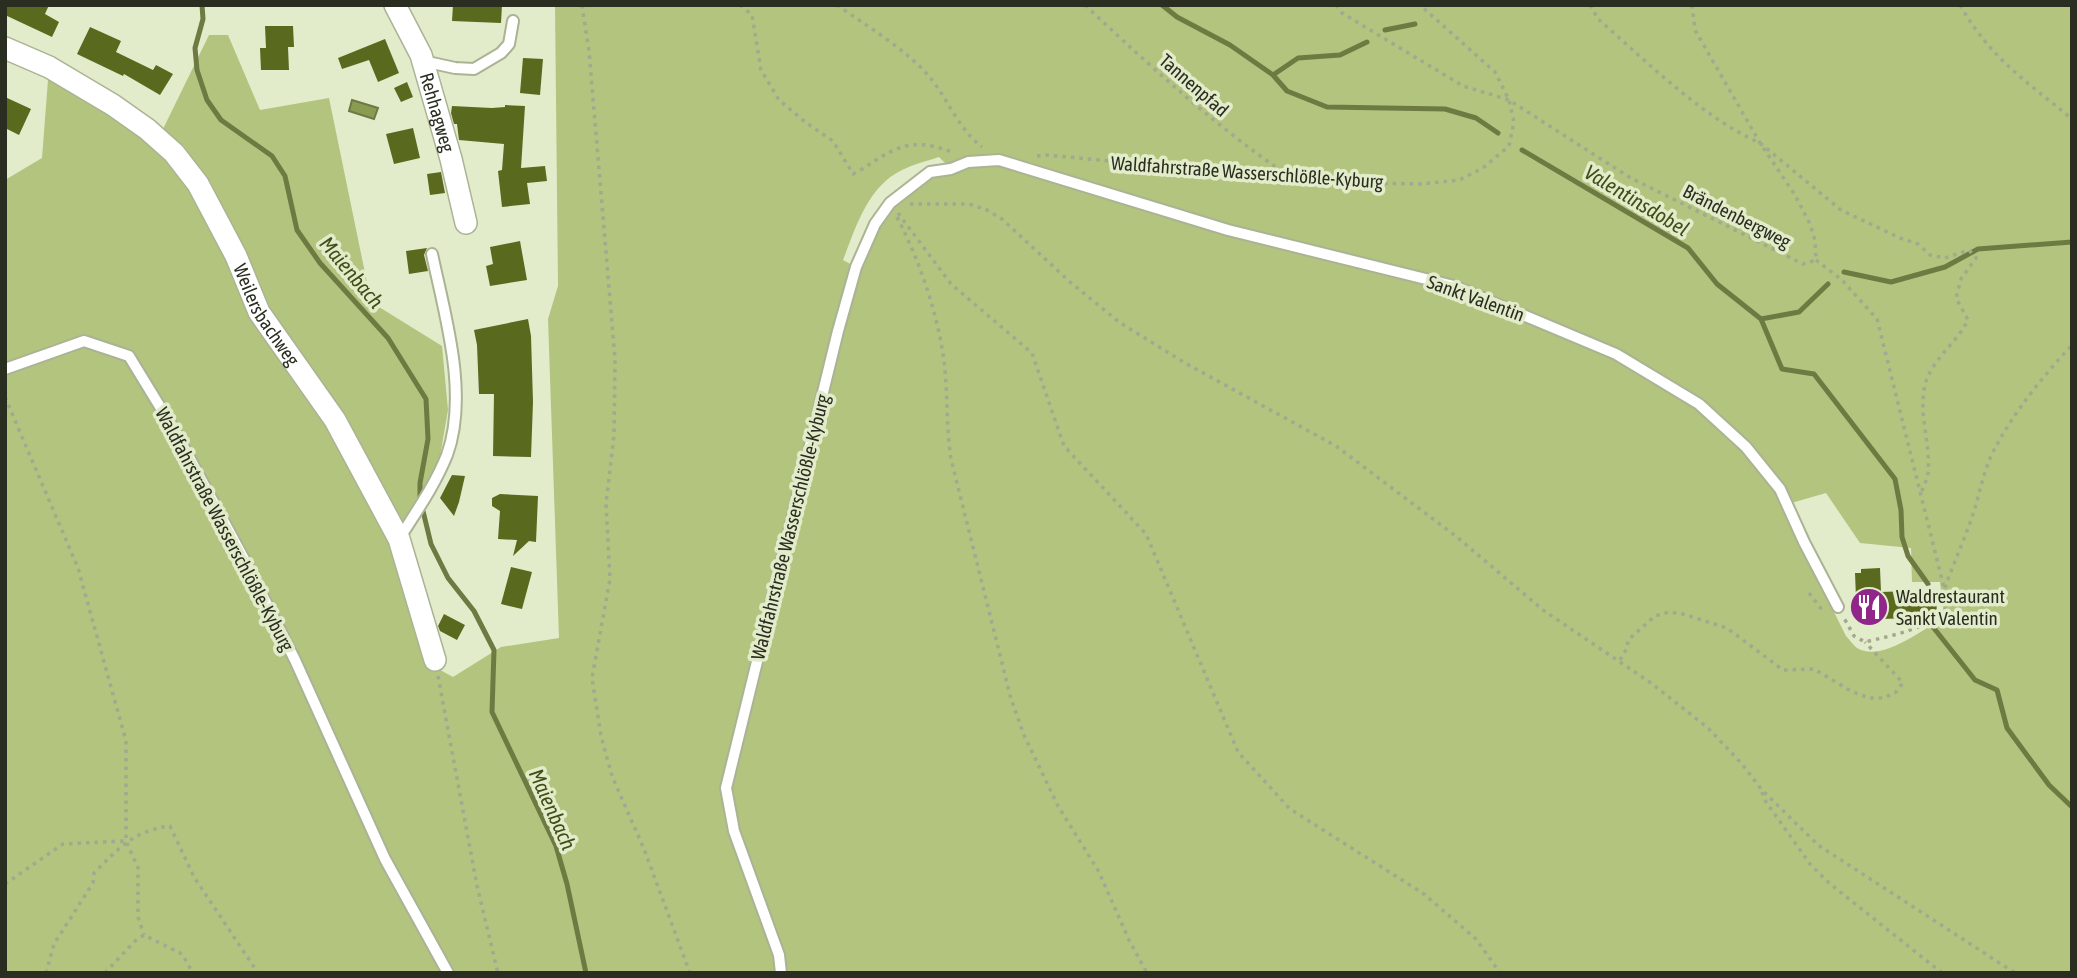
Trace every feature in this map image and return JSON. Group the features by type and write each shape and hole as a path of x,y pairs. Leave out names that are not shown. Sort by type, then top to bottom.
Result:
{"street":[{"name":"Rehhagweg","path":"395,5 423,61 466,223"},
{"name":"Weilersbachweg","path":"5,48 49,67 113,104 174,153 198,184 236,256 259,312 335,420 399,539 435,660"}],"lane":[{"path":"423,61 474,69 501,53 509,44 513,21"},
{"name":"Waldfahrstraße Wasserschlößle-Kyburg","path":"782,973 779,955 734,831 726,788 838,331 856,267 875,224 890,203 930,172 951,169 968,162 999,160"},
{"name":"Sankt Valentin","path":"999,160 1228,230 1454,286 1615,354 1699,404 1746,447 1780,489 1838,607"},
{"path":"399,539 438,475 447,454 456,411 449,335 432,254"},
{"name":"Waldfahrstraße Wasserschlößle-Kyburg","path":"5,369 84,341 129,356 176,433 244,559 295,660 385,859 448,973"}],"path":[{"path":"582,5 589,51 615,359 614,435 606,504 610,579 592,678 601,736 612,776 691,973"},
{"path":"740,5 752,15 761,70 779,100 833,141 853,174 901,146 924,145 948,150 968,162"},
{"path":"837,5 881,35 927,74 971,139 999,160"},
{"name":"Tannenpfad","path":"1085,5 1238,141 1292,178"},
{"path":"1336,5 1342,13 1462,86 1509,100"},
{"name":"Waldfahrstraße Wasserschlößle-Kyburg","path":"1048,155 1371,183 1421,184 1459,180 1483,168 1509,146 1514,122 1509,100 1494,72 1420,5"},
{"path":"1590,5 1598,19 1681,89 1719,120 1760,143 1841,210 1900,239 1918,244 1930,255 1945,258 1969,250 1976,258 1961,279 1956,298 1968,320 1962,332 1933,368 1925,385 1923,417 1928,473 1921,494"},
{"name":"Brändenbergweg","path":"1509,100 1629,177 1803,264 1816,260 1815,240 1810,223 1695,30 1692,5"},
{"path":"1960,5 1972,27 2006,66 2072,119"},
{"path":"890,203 969,204 987,210 1002,219 1070,282 1119,322 1185,363 1336,446 1457,537 1542,610 1651,683 1708,729 1742,764 1762,790 1818,845 2015,973"},
{"path":"890,203 923,274 933,311 943,359 946,423 951,459 1011,699 1024,735 1058,806 1099,872 1147,973"},
{"path":"890,203 951,284 1032,353 1064,446 1146,534 1238,752 1290,810 1424,894 1476,939 1500,973"},
{"path":"1816,260 1842,281 1877,319 1947,600 1945,612 1930,623 1866,642"},
{"path":"1944,590 1994,449 2046,373 2072,345"},
{"path":"5,397 78,568 126,741 126,841 138,868 138,917 144,935 182,954 193,973"},
{"path":"1619,661 1628,648 1628,640 1655,616 1670,612 1727,628 1783,670 1814,669 1851,691 1869,698 1883,698 1895,693 1903,684 1866,642 1854,636 1838,607"},
{"path":"435,660 477,886 498,973"},
{"path":"1762,790 1764,799 1810,864 1829,883 1942,973"},
{"path":"46,973 54,944 93,883 94,873 126,841 150,829 170,826 194,877 258,973"},
{"path":"5,884 63,844 126,841"},
{"path":"105,973 144,935"}],"shaded area":[{"path":"555,5 2072,5 2072,973 5,973 5,180 42,158 49,67 163,129 209,35 228,35 260,110 329,98 371,302 442,346 448,410 439,462 390,542 431,665 453,677 501,647 559,638 548,319 558,286","holes":["939,157 951,169 930,172 875,224 856,267 843,260 865,209 880,186 902,170","1826,493 1860,543 1911,548 1912,582 1940,582 1944,617 1890,648 1867,651 1854,645 1846,636 1781,506"]},
{"path":"352,100 378,108 374,119 349,111"}],"building":[{"path":"5,5 49,5 45,14 59,22 52,37 5,15"},
{"path":"453,5 502,5 501,23 452,21"},
{"path":"265,26 293,26 294,47 288,47 289,70 261,70 260,48 266,48"},
{"path":"90,27 121,41 116,52 153,70 156,65 173,74 160,95 124,74 123,76 77,54"},
{"path":"385,39 399,73 378,82 369,60 342,69 338,58"},
{"path":"523,58 543,59 540,95 520,93"},
{"path":"407,82 413,97 401,102 394,88"},
{"path":"5,97 31,109 19,135 5,128"},
{"path":"505,105 525,106 521,168 545,166 547,181 527,183 530,204 502,207 498,171 502,170 504,144 459,140 457,124 454,124 451,113 452,106 492,108"},
{"path":"413,128 420,158 394,164 386,134"},
{"path":"441,172 445,193 430,195 427,174"},
{"path":"520,241 527,280 490,286 486,266 493,264 490,247"},
{"path":"427,248 424,255 428,271 409,274 406,251"},
{"path":"528,319 533,402 531,457 493,456 494,394 479,394 474,330"},
{"path":"452,475 465,476 454,516 440,498"},
{"path":"500,494 538,496 536,542 529,541 513,556 517,540 498,539 500,511 492,506 492,498"},
{"path":"511,567 532,572 522,609 501,604"},
{"path":"1880,568 1881,592 1936,590 1937,617 1882,619 1882,622 1857,623 1855,573 1861,573 1861,569"},
{"path":"444,614 465,625 457,640 440,631 438,626"}],"waterway":[{"name":"Maienbach","path":"202,5 203,19 195,48 197,70 207,100 221,120 272,156 285,176 297,230 320,263 388,338 426,399 428,439 420,483 420,499"},
{"name":"Valentinsdobel","path":"1162,5 1177,17 1230,45 1273,75 1287,91 1327,107 1445,109 1476,118 1498,133"},
{"path":"1385,30 1415,24"},
{"path":"1273,75 1298,58 1340,55 1367,42"},
{"name":"Valentinsdobel","path":"1522,150 1688,248 1717,284 1761,319 1782,369 1814,374 1895,479 1901,510 1902,537 1908,556 1928,584"},
{"path":"1844,272 1891,282 1945,267 1978,249 2072,242"},
{"path":"1761,319 1799,312 1828,284"},
{"name":"Maienbach","path":"423,511 431,544 448,578 474,611 494,650 492,712 556,846 586,973"},
{"name":"Valentinsdobel","path":"1933,627 1975,680 1997,690 2007,728 2049,785 2072,807"}],"place":[{"name":"Waldrestaurant Sankt Valentin","path":"1869,607"}]}
